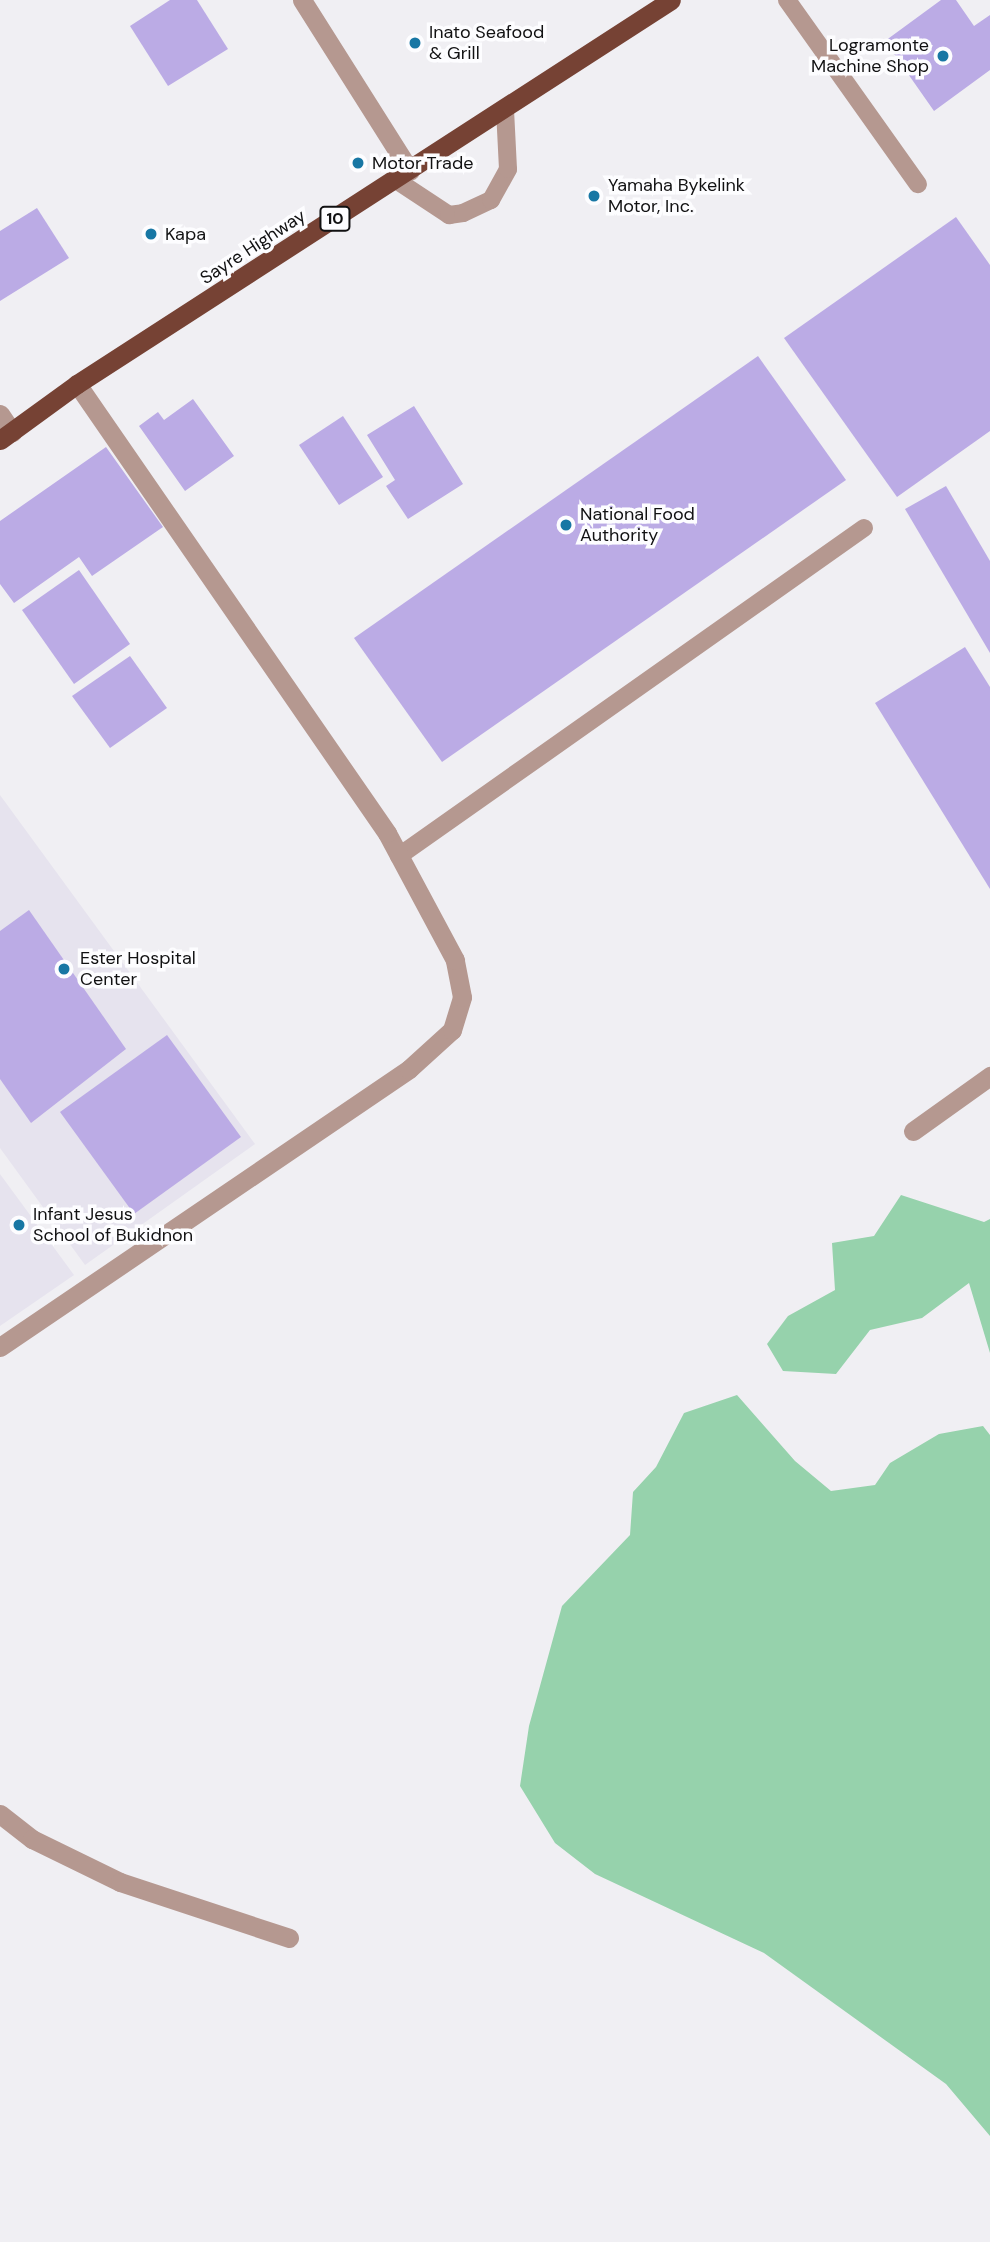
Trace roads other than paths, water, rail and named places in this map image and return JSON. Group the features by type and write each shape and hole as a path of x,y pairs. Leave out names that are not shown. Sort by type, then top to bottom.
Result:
{"highway":[{"name":"Sayre Highway","path":"6,436 77,384 671,0"}],"street":[{"path":"302,0 403,175"},
{"path":"0,1347 409,1069 452,1030 462,997 455,960 399,856 77,384"},
{"path":"0,414 6,436"},
{"path":"913,1131 990,1076"},
{"path":"0,1814 32,1839 120,1882 289,1938"}],"lane":[{"path":"788,0 918,184"},
{"path":"403,175 449,215 491,200 508,169 505,109"},
{"path":"399,856 864,528"}],"place":[{"name":"Inato Seafood & Grill","path":"415,43"},
{"name":"Logramonte Machine Shop","path":"943,56"},
{"name":"Motor Trade","path":"358,163"},
{"name":"Yamaha Bykelink Motor, Inc.","path":"594,196"},
{"name":"Kapa","path":"151,234"},
{"name":"National Food Authority","path":"566,525"},
{"name":"Ester Hospital Center","path":"64,969"},
{"name":"Infant Jesus School of Bukidnon","path":"19,1225"}]}
